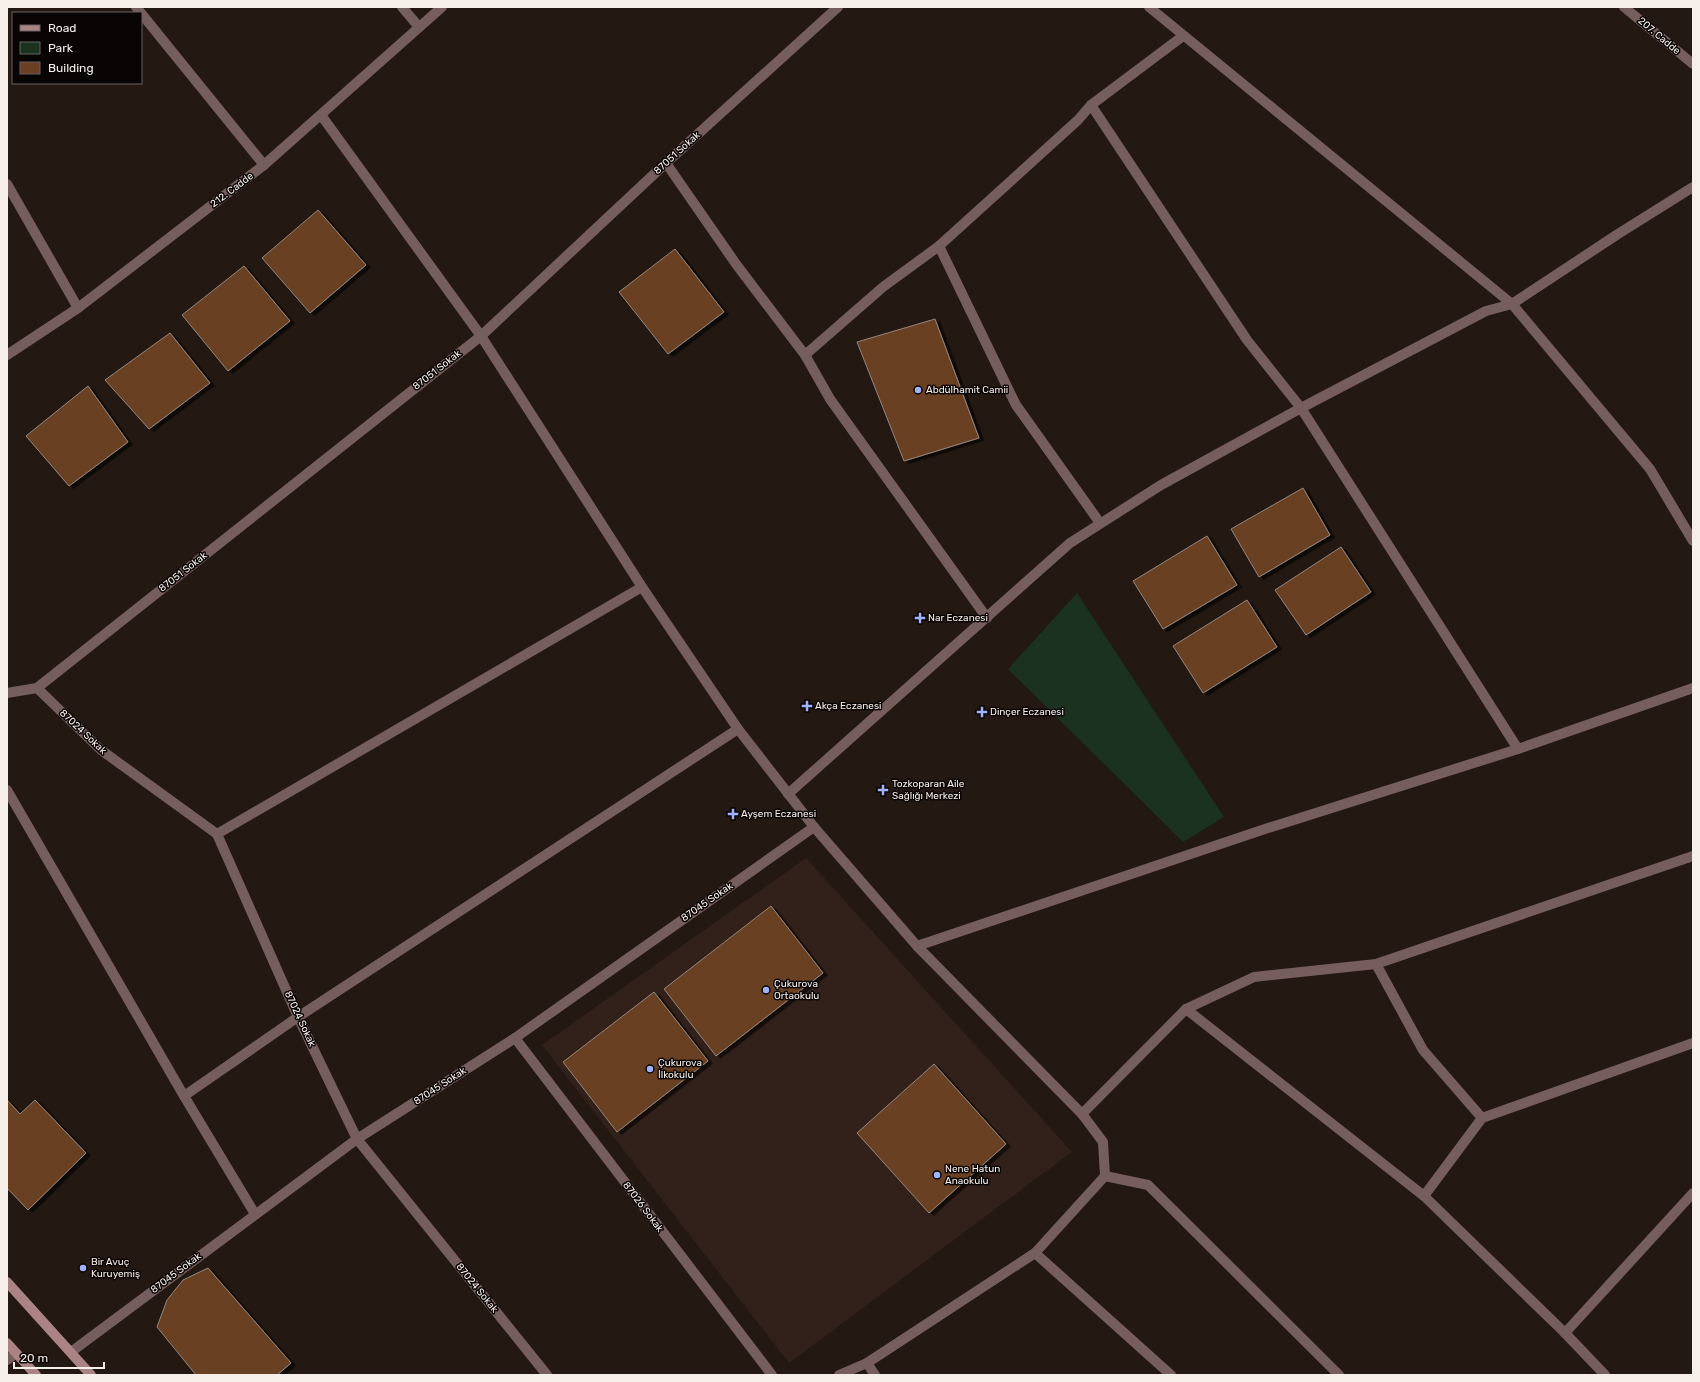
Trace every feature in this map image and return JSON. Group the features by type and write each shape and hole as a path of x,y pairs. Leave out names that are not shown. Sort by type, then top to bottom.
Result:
{"main road":[{"path":"7,1282 92,1375"},
{"path":"7,1343 36,1375"}],"street":[{"path":"402,7 419,27"},
{"name":"212. Cadde","path":"7,355 78,308 264,165 442,7"},
{"name":"87051 Sokak","path":"7,693 37,688 481,336 666,163 838,7"},
{"path":"1149,7 1512,304 1650,469 1693,541"},
{"name":"207. Cadde","path":"1624,7 1693,64"},
{"path":"142,14 264,165"},
{"path":"805,355 883,287 939,246 1078,120 1091,105 1183,36"},
{"path":"1091,105 1247,340 1301,408 1518,749"},
{"path":"321,115 481,336 642,587 738,729 814,827 917,946 1082,1114 1103,1142 1105,1176 1035,1253 867,1363 839,1375"},
{"path":"666,163 736,264 805,355 830,399 987,618"},
{"path":"7,184 78,308"},
{"path":"788,794 1070,543 1161,485 1301,408 1486,311 1512,304 1618,234 1693,187"},
{"path":"939,246 1016,405 1100,523"},
{"path":"217,834 642,587"},
{"name":"87024 Sokak","path":"37,688 101,750 217,834 298,1017 358,1139 547,1375"},
{"path":"917,946 1265,829 1518,749 1693,688"},
{"path":"184,1096 298,1017 738,729"},
{"path":"7,790 184,1096 255,1214"},
{"name":"87045 Sokak","path":"70,1352 358,1139 515,1038 814,827"},
{"path":"1082,1114 1186,1009 1254,977 1376,964 1693,856"},
{"path":"1376,964 1423,1050 1482,1118"},
{"path":"1186,1009 1424,1196 1605,1375"},
{"name":"87026 Sokak","path":"515,1038 772,1375"},
{"path":"1424,1196 1482,1118 1693,1043"},
{"path":"1105,1176 1148,1184 1340,1375"},
{"path":"1565,1334 1693,1193"},
{"path":"1035,1253 1171,1375"},
{"path":"7,1360 16,1353"},
{"path":"867,1363 875,1375"}],"shaded area":[{"path":"806,858 1072,1152 789,1363 542,1045"}],"green space":[{"path":"1077,593 1224,817 1183,842 1008,669"}],"building":[{"path":"318,210 366,265 310,313 262,258"},
{"path":"675,249 724,312 668,354 619,292"},
{"path":"244,266 290,321 228,371 182,315"},
{"name":"Abdülhamit Camii","path":"935,319 979,438 904,461 857,342"},
{"path":"170,333 210,383 149,429 105,380"},
{"path":"88,386 128,442 69,486 26,436"},
{"path":"1303,488 1330,535 1259,577 1231,529"},
{"path":"1207,536 1237,585 1163,629 1133,581"},
{"path":"1341,547 1371,592 1306,635 1275,590"},
{"path":"1247,600 1277,647 1203,693 1173,646"},
{"path":"771,906 823,973 716,1056 664,989"},
{"path":"654,992 708,1061 617,1132 563,1062"},
{"path":"934,1064 1006,1144 929,1213 857,1133"},
{"path":"7,1100 20,1114 35,1100 86,1153 28,1210 7,1188"},
{"path":"208,1268 291,1363 277,1375 196,1375 157,1327 167,1300 183,1280"}],"place":[{"name":"Abdülhamit Camii","path":"918,390"},
{"name":"Nar Eczanesi","path":"920,618"},
{"name":"Akça Eczanesi","path":"807,706"},
{"name":"Dinçer Eczanesi","path":"982,712"},
{"name":"Tozkoparan Aile Sağlığı Merkezi","path":"883,790"},
{"name":"Ayşem Eczanesi","path":"733,814"},
{"name":"Çukurova Ortaokulu","path":"766,990"},
{"name":"Çukurova İlkokulu","path":"650,1069"},
{"name":"Nene Hatun Anaokulu","path":"937,1175"},
{"name":"Bir Avuç Kuruyemiş","path":"83,1268"}]}
